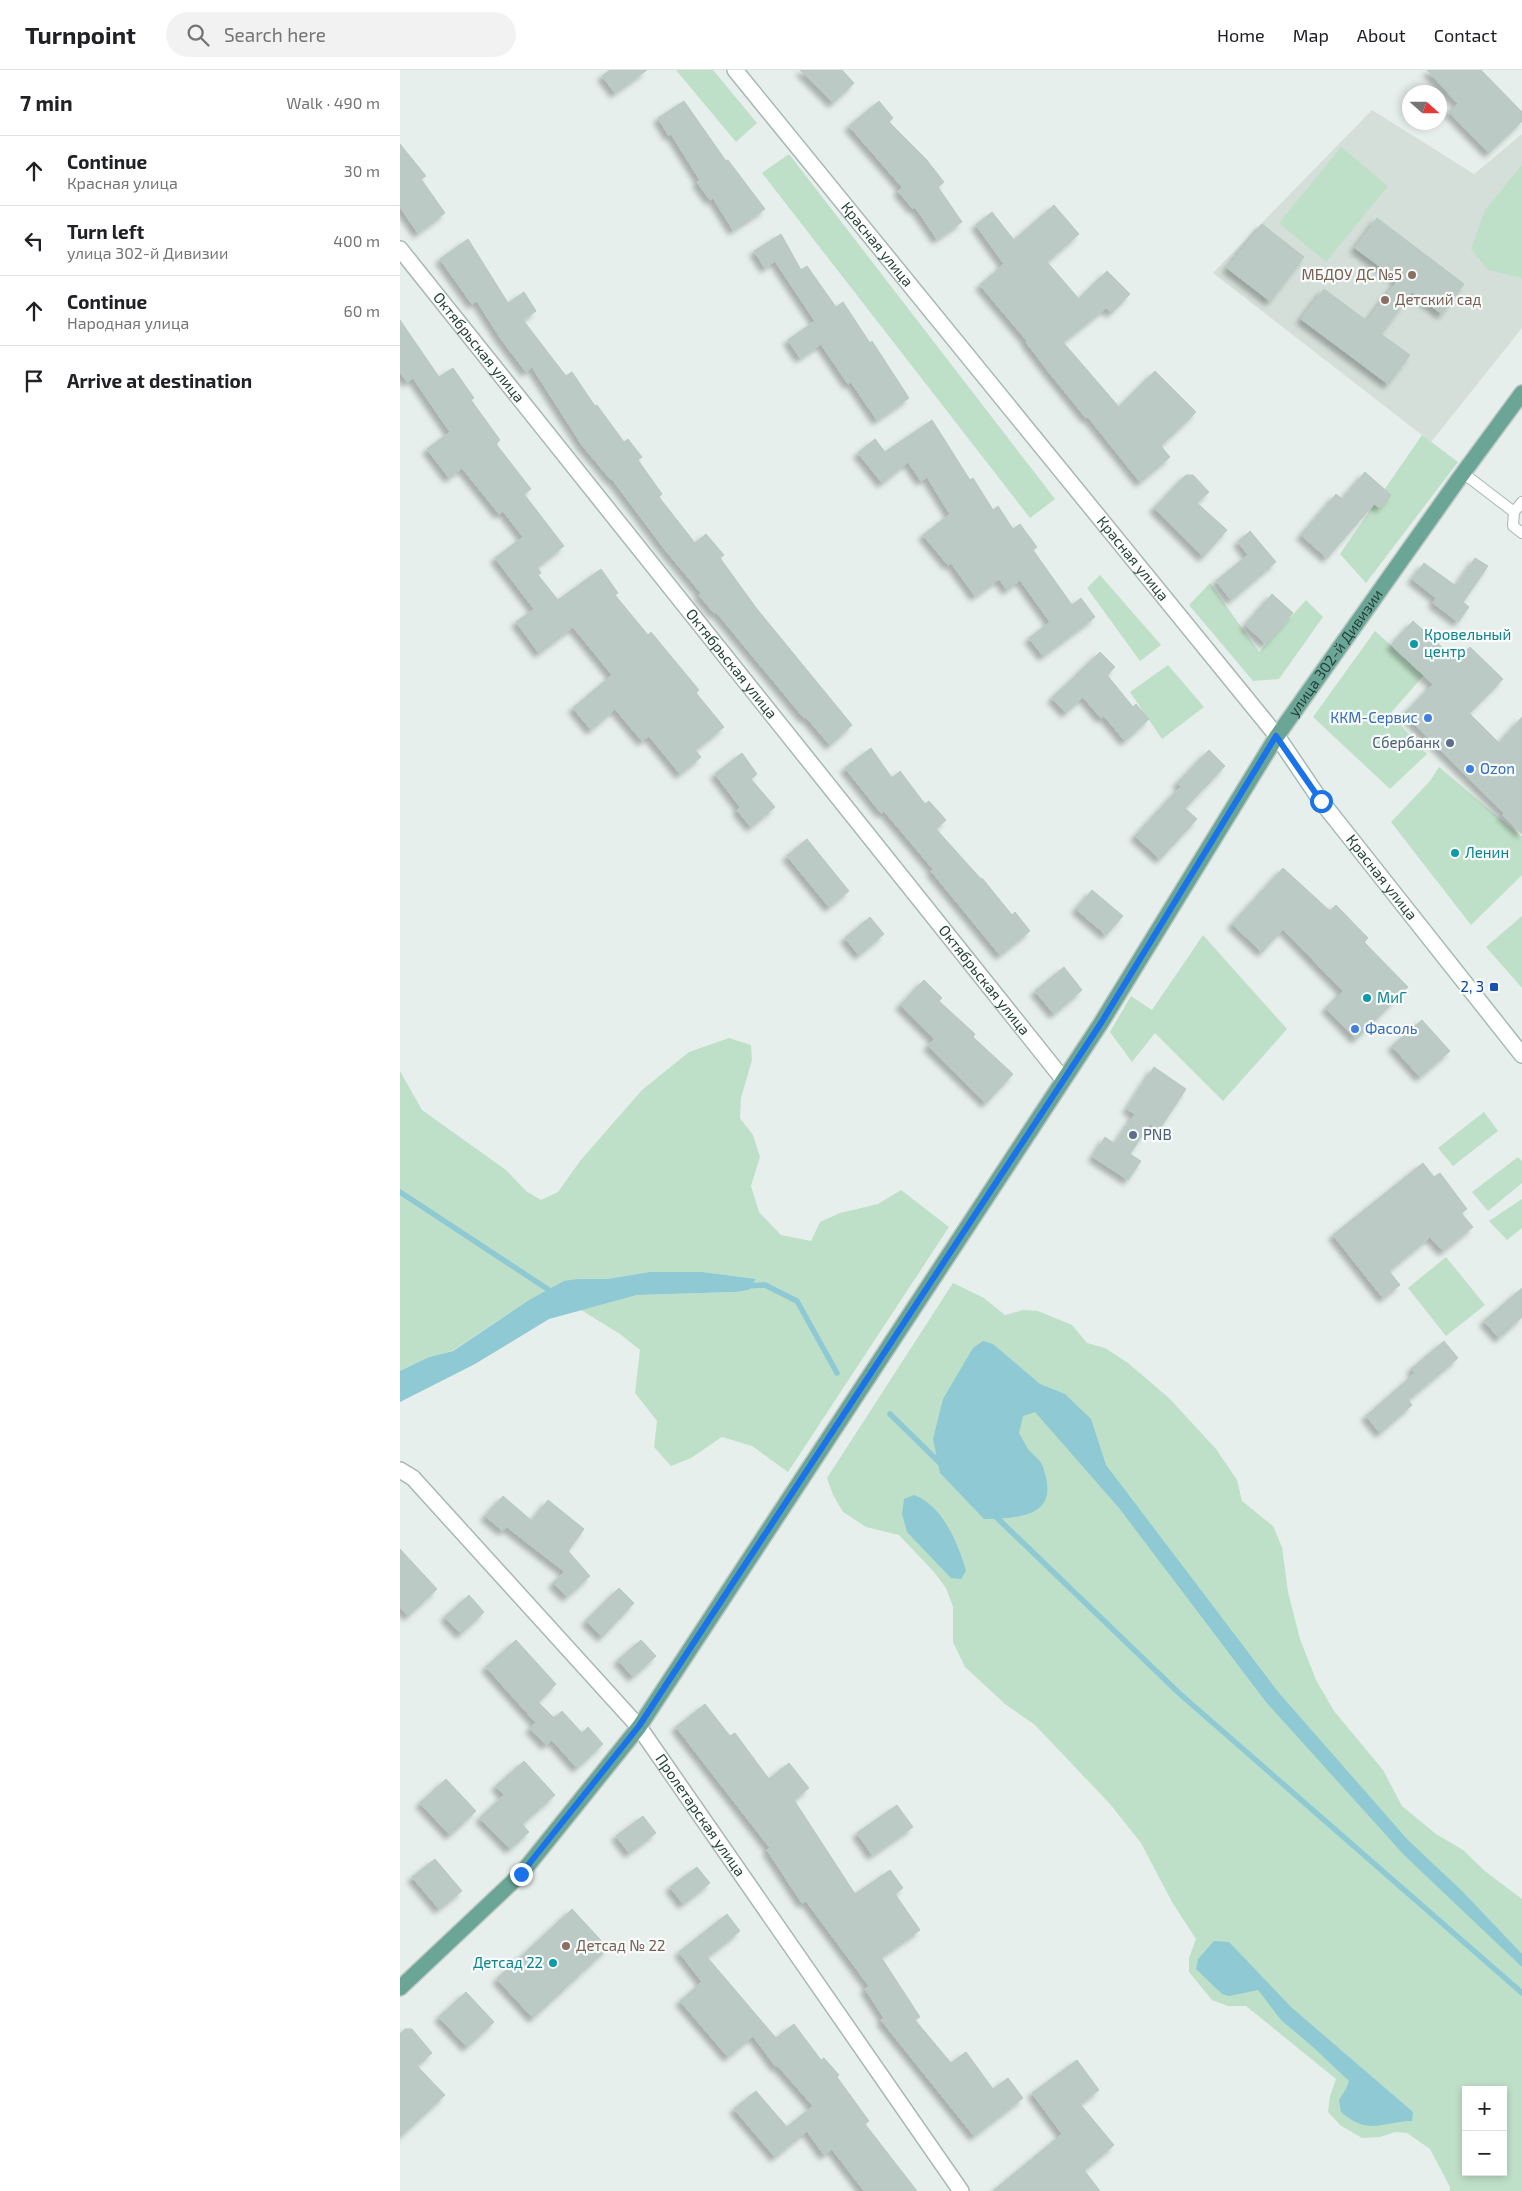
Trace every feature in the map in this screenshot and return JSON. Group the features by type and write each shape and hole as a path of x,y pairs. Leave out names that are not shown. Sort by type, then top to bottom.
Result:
{"main road":[{"name":"улица 302-й Дивизии","path":"400,1988 521,1874 639,1726 1106,1014 1276,736 1522,393"}],"street":[{"name":"Красная улица","path":"735,70 1276,736 1321,801 1522,1055"},
{"name":"Октябрьская улица","path":"400,250 1063,1079"},
{"name":"Пролетарская улица","path":"400,1470 413,1478 639,1726 961,2191"}],"lane":[{"path":"1463,473 1514,512"},
{"path":"1522,502 1514,512 1513,526 1522,533"}],"shaded area":[{"name":"Детский сад","path":"1372,110 1474,174 1522,134 1522,328 1431,442 1213,273"}],"green space":[{"path":"676,70 713,70 757,123 736,142"},
{"path":"1341,147 1388,186 1326,262 1279,223"},
{"path":"789,154 1055,499 1030,518 762,173"},
{"path":"1522,165 1522,278 1488,270 1471,249 1485,210"},
{"path":"1422,435 1458,462 1366,583 1340,554"},
{"path":"1100,575 1161,645 1140,661 1087,588"},
{"path":"1210,583 1259,652 1306,600 1323,617 1279,679 1253,681 1189,605"},
{"path":"1375,631 1424,675 1390,714 1427,754 1390,789 1313,717"},
{"path":"1168,665 1204,707 1162,739 1130,692"},
{"path":"1439,767 1522,837 1522,875 1471,925 1391,822 1430,781"},
{"path":"1522,916 1522,988 1486,947"},
{"path":"1203,935 1287,1029 1223,1101 1155,1033 1132,1062 1110,1032 1131,996 1152,1010"},
{"path":"729,1038 751,1045 752,1060 741,1098 740,1118 753,1135 760,1157 751,1186 759,1212 781,1235 811,1241 820,1222 840,1213 878,1204 901,1190 949,1227 788,1472 752,1446 722,1437 691,1458 671,1466 654,1447 657,1421 635,1393 640,1350 620,1334 581,1310 637,1295 749,1290 756,1279 703,1272 649,1272 607,1279 578,1279 529,1300 452,1351 429,1357 400,1371 400,1071 422,1110 506,1170 526,1191 541,1200 558,1192 580,1161 642,1090 689,1052"},
{"path":"1484,1112 1498,1131 1453,1166 1438,1148"},
{"path":"1518,1157 1522,1161 1522,1183 1488,1211 1472,1192"},
{"path":"1522,1199 1522,1228 1507,1240 1489,1221"},
{"path":"1446,1257 1485,1305 1446,1336 1408,1288"},
{"path":"953,1283 984,1298 1005,1315 1023,1310 1038,1311 1072,1325 1087,1343 1105,1348 1128,1363 1169,1398 1216,1449 1237,1480 1242,1501 1273,1526 1282,1547 1288,1592 1300,1639 1316,1680 1334,1711 1383,1770 1402,1806 1436,1834 1463,1850 1486,1872 1522,1899 1522,2191 1450,2191 1450,2187 1430,2149 1407,2133 1395,2132 1380,2137 1362,2138 1340,2125 1328,2112 1330,2096 1336,2079 1246,2006 1228,2006 1212,2000 1189,1972 1189,1958 1196,1939 1172,1902 1141,1843 1110,1804 1035,1725 1005,1704 965,1667 953,1642 953,1607 946,1588 934,1572 899,1535 866,1527 843,1512 833,1495 827,1478"}],"water":[{"path":"649,1272 703,1272 756,1279 749,1290 637,1295 549,1319 475,1364 400,1402 400,1371 429,1357 453,1351 529,1300 564,1281 607,1279"},
{"path":"983,1341 993,1344 1040,1384 1065,1394 1091,1419 1106,1465 1279,1693 1407,1839 1462,1891 1522,1954 1522,1967 1404,1855 1266,1702 1119,1508 1035,1412 1023,1416 1019,1433 1028,1449 1042,1464 1047,1484 1047,1496 1042,1505 1034,1511 1024,1515 984,1519 940,1473 933,1439 943,1399 973,1348"},
{"path":"914,1495 924,1500 933,1508 948,1527 959,1549 966,1571 961,1579 951,1578 907,1532 902,1514 904,1499"},
{"path":"1214,1941 1229,1942 1291,2007 1413,2112 1412,2121 1367,2126 1359,2124 1341,2112 1339,2100 1349,2081 1281,2020 1258,1990 1229,1996 1222,1994 1196,1969 1198,1959"}],"building":[{"path":"610,70 647,70 615,93 602,76"},
{"path":"800,70 842,70 854,83 833,103"},
{"path":"1427,70 1481,70 1522,112 1522,121 1489,153 1449,112 1458,104 1447,92 1447,85 1441,85"},
{"path":"684,101 726,161 728,160 765,209 733,230 713,198 710,200 697,182 700,180 671,134 669,136 658,118"},
{"path":"879,101 893,118 889,122 926,159 944,182 938,187 962,222 937,239 915,207 913,209 898,191 902,187 849,126"},
{"path":"400,144 426,176 421,179 445,213 418,233 400,207"},
{"path":"1054,205 1079,234 1047,262 1079,299 1107,271 1130,294 1111,313 1106,308 1063,342 1119,407 1155,371 1196,412 1161,446 1170,457 1140,482 1088,417 1086,418 1048,371 1027,341 980,285 1004,264 976,225 992,212 1014,240"},
{"path":"1377,218 1464,284 1442,314 1412,292 1381,334 1410,355 1388,384 1301,319 1324,289 1367,321 1398,280 1355,248"},
{"path":"1262,224 1304,257 1270,301 1227,268"},
{"path":"781,234 801,270 807,266 836,307 843,302 870,343 872,341 909,398 877,420 851,382 848,384 821,344 800,358 788,340 815,321 775,261 765,268 754,251"},
{"path":"468,239 508,303 524,292 536,311 523,320 566,376 572,372 595,406 597,405 624,442 628,439 642,457 638,460 662,494 659,497 695,543 706,534 724,555 720,558 757,609 852,725 830,745 806,717 804,718 716,612 714,613 699,595 701,593 666,551 612,479 582,445 532,367 526,372 501,339 477,301 472,304 440,259"},
{"path":"400,320 439,377 453,368 474,398 471,400 500,440 496,444 531,489 524,494 564,546 537,567 541,573 538,575 558,600 601,569 618,593 615,595 648,635 651,632 699,690 696,693 724,727 695,750 701,757 680,774 649,736 642,741 615,709 591,730 573,708 612,675 573,627 539,653 516,622 534,609 495,558 523,537 503,511 499,514 462,468 449,478 427,449 450,432 413,378 407,382 400,372"},
{"path":"932,420 970,480 973,478 993,510 998,506 1013,529 1020,524 1037,547 1033,550 1072,605 1081,598 1095,617 1043,656 1029,638 1050,622 1020,580 1007,590 999,579 975,596 951,563 948,565 923,535 950,514 927,477 921,481 908,462 882,483 858,453 875,439 885,452"},
{"path":"1365,472 1391,495 1380,508 1374,504 1327,558 1301,535 1336,494 1342,499"},
{"path":"1186,475 1193,475 1209,492 1197,503 1227,530 1203,557 1154,508"},
{"path":"1250,531 1276,562 1231,600 1216,581 1248,555 1238,542"},
{"path":"1475,558 1488,566 1463,602 1469,607 1458,622 1433,603 1436,598 1412,579 1424,563 1456,586"},
{"path":"1272,594 1293,613 1266,644 1245,625"},
{"path":"1413,621 1456,660 1470,647 1503,679 1469,713 1499,743 1522,717 1522,834 1502,815 1504,813 1404,714 1433,684 1391,645"},
{"path":"1100,652 1115,667 1107,675 1133,707 1136,704 1149,719 1125,741 1104,716 1101,718 1083,697 1066,713 1052,698"},
{"path":"871,748 892,778 900,771 925,804 929,801 946,820 936,829 982,878 1012,915 1015,912 1030,931 1000,955 931,871 933,869 884,811 881,813 845,768"},
{"path":"1209,750 1225,766 1185,808 1197,819 1160,859 1135,836 1181,786 1177,783"},
{"path":"742,753 757,774 751,779 775,807 751,827 737,810 740,807 715,774"},
{"path":"807,839 849,891 829,907 787,856"},
{"path":"1283,868 1330,911 1336,905 1368,938 1364,942 1408,987 1356,1039 1326,1008 1343,991 1283,929 1262,952 1232,924"},
{"path":"1092,890 1123,916 1106,935 1076,909"},
{"path":"870,917 884,934 859,955 845,938"},
{"path":"1064,967 1082,990 1054,1014 1035,991"},
{"path":"924,980 942,998 939,1001 975,1034 973,1037 1013,1074 986,1103 928,1046 934,1039 900,1005"},
{"path":"1422,1020 1450,1051 1420,1077 1392,1046"},
{"path":"1154,1067 1186,1089 1159,1130 1150,1124 1130,1154 1141,1161 1128,1180 1093,1157 1105,1137 1115,1144 1135,1114 1127,1109"},
{"path":"1423,1163 1434,1177 1440,1173 1467,1209 1461,1213 1473,1227 1443,1251 1430,1237 1389,1271 1400,1285 1383,1298 1333,1235"},
{"path":"1522,1288 1522,1317 1499,1338 1484,1321"},
{"path":"1444,1341 1458,1358 1408,1400 1412,1405 1380,1433 1366,1416 1415,1373 1411,1369"},
{"path":"503,1496 532,1521 548,1500 584,1529 568,1551 590,1576 567,1597 553,1583 565,1572 507,1527 503,1531 485,1516"},
{"path":"400,1549 437,1589 408,1616 400,1607"},
{"path":"619,1588 634,1603 602,1637 586,1621"},
{"path":"469,1595 484,1612 461,1634 445,1617"},
{"path":"516,1640 556,1684 538,1702 554,1718 562,1711 582,1733 588,1727 603,1744 577,1768 552,1740 546,1745 530,1728 536,1723 486,1667"},
{"path":"641,1640 656,1656 633,1677 618,1660"},
{"path":"705,1704 730,1736 735,1733 769,1779 789,1763 809,1788 794,1800 855,1894 890,1870 903,1888 895,1894 920,1930 881,1957 920,2017 915,2020 951,2063 966,2052 993,2089 1008,2078 1023,2098 974,2136 881,2020 884,2018 865,1989 869,1986 806,1901 802,1903 767,1850 770,1848 676,1727"},
{"path":"524,1761 555,1795 522,1824 529,1832 510,1849 480,1818 504,1795 496,1786"},
{"path":"446,1779 476,1811 450,1835 420,1803"},
{"path":"897,1805 913,1827 872,1855 857,1833"},
{"path":"643,1816 656,1833 629,1853 616,1836"},
{"path":"435,1859 462,1891 439,1909 412,1877"},
{"path":"697,1867 710,1883 683,1904 670,1887"},
{"name":"Детсад 22","path":"572,1909 608,1948 533,2018 497,1979"},
{"path":"727,1914 740,1931 707,1957 776,2038 794,2024 821,2060 824,2058 839,2075 837,2077 869,2121 865,2124 917,2191 864,2191 832,2149 824,2155 807,2131 775,2157 734,2109 756,2091 787,2127 813,2106 777,2065 776,2067 753,2036 728,2057 680,2001 702,1982 679,1952"},
{"path":"466,1992 494,2022 467,2047 439,2017"},
{"path":"405,2029 412,2029 432,2053 417,2066 445,2095 400,2137 400,2034"},
{"path":"1077,2060 1099,2090 1080,2104 1114,2145 1084,2170 1100,2191 993,2191 1062,2134 1032,2093"}],"waterway":[{"path":"400,1192 555,1294"},
{"path":"746,1286 765,1285 797,1301 837,1373"},
{"path":"890,1414 942,1465"},
{"path":"994,1515 1180,1694 1522,1993"}],"place":[{"name":"МБДОУ ДС №5","path":"1412,275"},
{"name":"Детский сад","path":"1385,300"},
{"name":"Кровельный центр","path":"1414,644"},
{"name":"ККМ-Сервис","path":"1428,718"},
{"name":"Сбербанк","path":"1450,743"},
{"name":"Ozon","path":"1470,769"},
{"name":"Ленин","path":"1455,853"},
{"name":"2, 3","path":"1494,987"},
{"name":"МиГ","path":"1367,998"},
{"name":"Фасоль","path":"1355,1029"},
{"name":"PNB","path":"1133,1135"},
{"name":"Детсад № 22","path":"566,1946"},
{"name":"Детсад 22","path":"553,1963"}],"route":[{"path":"521,1874 639,1726 1007,1163 1101,1023 1276,736 1321,801"}]}
